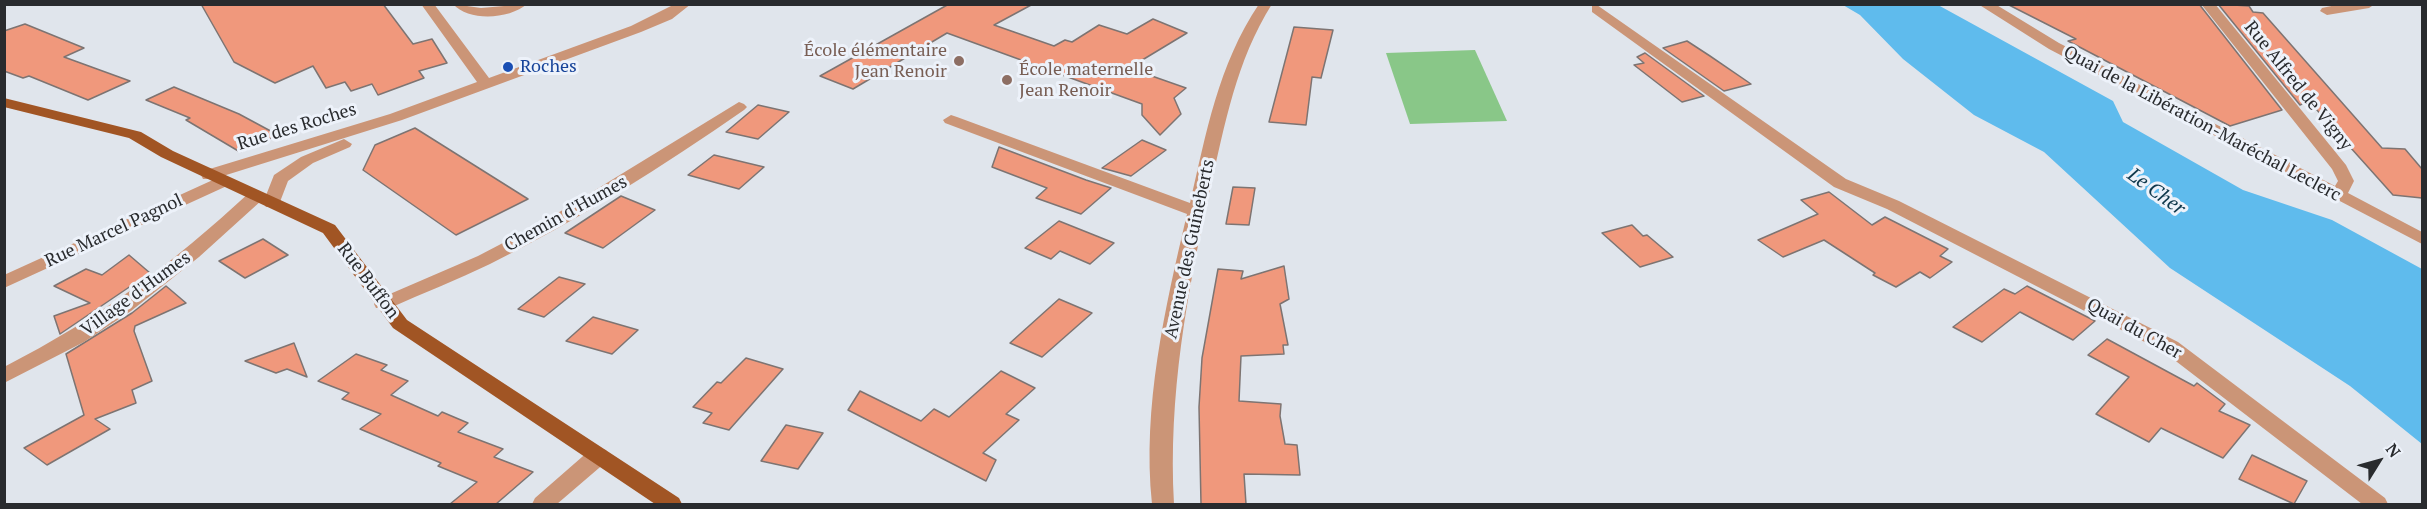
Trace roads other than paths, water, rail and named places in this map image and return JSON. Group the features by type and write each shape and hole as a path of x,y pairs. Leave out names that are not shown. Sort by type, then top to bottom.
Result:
{"main road":[{"name":"Rue Buffon","path":"4,102 135,135 216,178 329,230 356,261 383,304 400,324 671,504"}],"street":[{"path":"427,4 486,84"},
{"path":"459,4 476,12 495,11 521,4"},
{"name":"Rue des Roches","path":"216,178 396,117 636,30 667,16 685,4"},
{"name":"Avenue des Guineberts","path":"1162,504 1159,465 1165,379 1178,298 1225,87 1254,20 1266,4"},
{"name":"Quai de la Libération-Maréchal Leclerc","path":"1984,4 2054,46 2422,239"},
{"name":"Rue Alfred de Vigny","path":"2207,4 2340,168 2346,181 2338,195"},
{"path":"2327,10 2369,4"},
{"name":"Quai du Cher","path":"1597,9 1813,166 1865,195 1893,205 2171,347 2377,504"},
{"name":"Chemin d'Humes","path":"383,304 483,260 572,212 678,150 739,107"},
{"name":"Rue des Roches","path":"264,199 280,179 307,160 396,117"},
{"path":"951,120 1197,212"},
{"name":"Rue Marcel Pagnol","path":"4,282 216,178"},
{"name":"Village d'Humes","path":"4,376 79,336 153,285 264,199"},
{"path":"543,504 598,456"}],"water":[{"name":"Le Cher","path":"1843,5 1938,5 2113,101 2123,122 2243,190 2332,220 2422,269 2422,444 2350,386 2170,268 2044,152 1974,115 1903,59 1860,15"}],"place":[{"name":"École élémentaire Jean Renoir","path":"959,61"},
{"name":"Roches","path":"508,67"},
{"name":"École maternelle Jean Renoir","path":"1007,80"}]}
